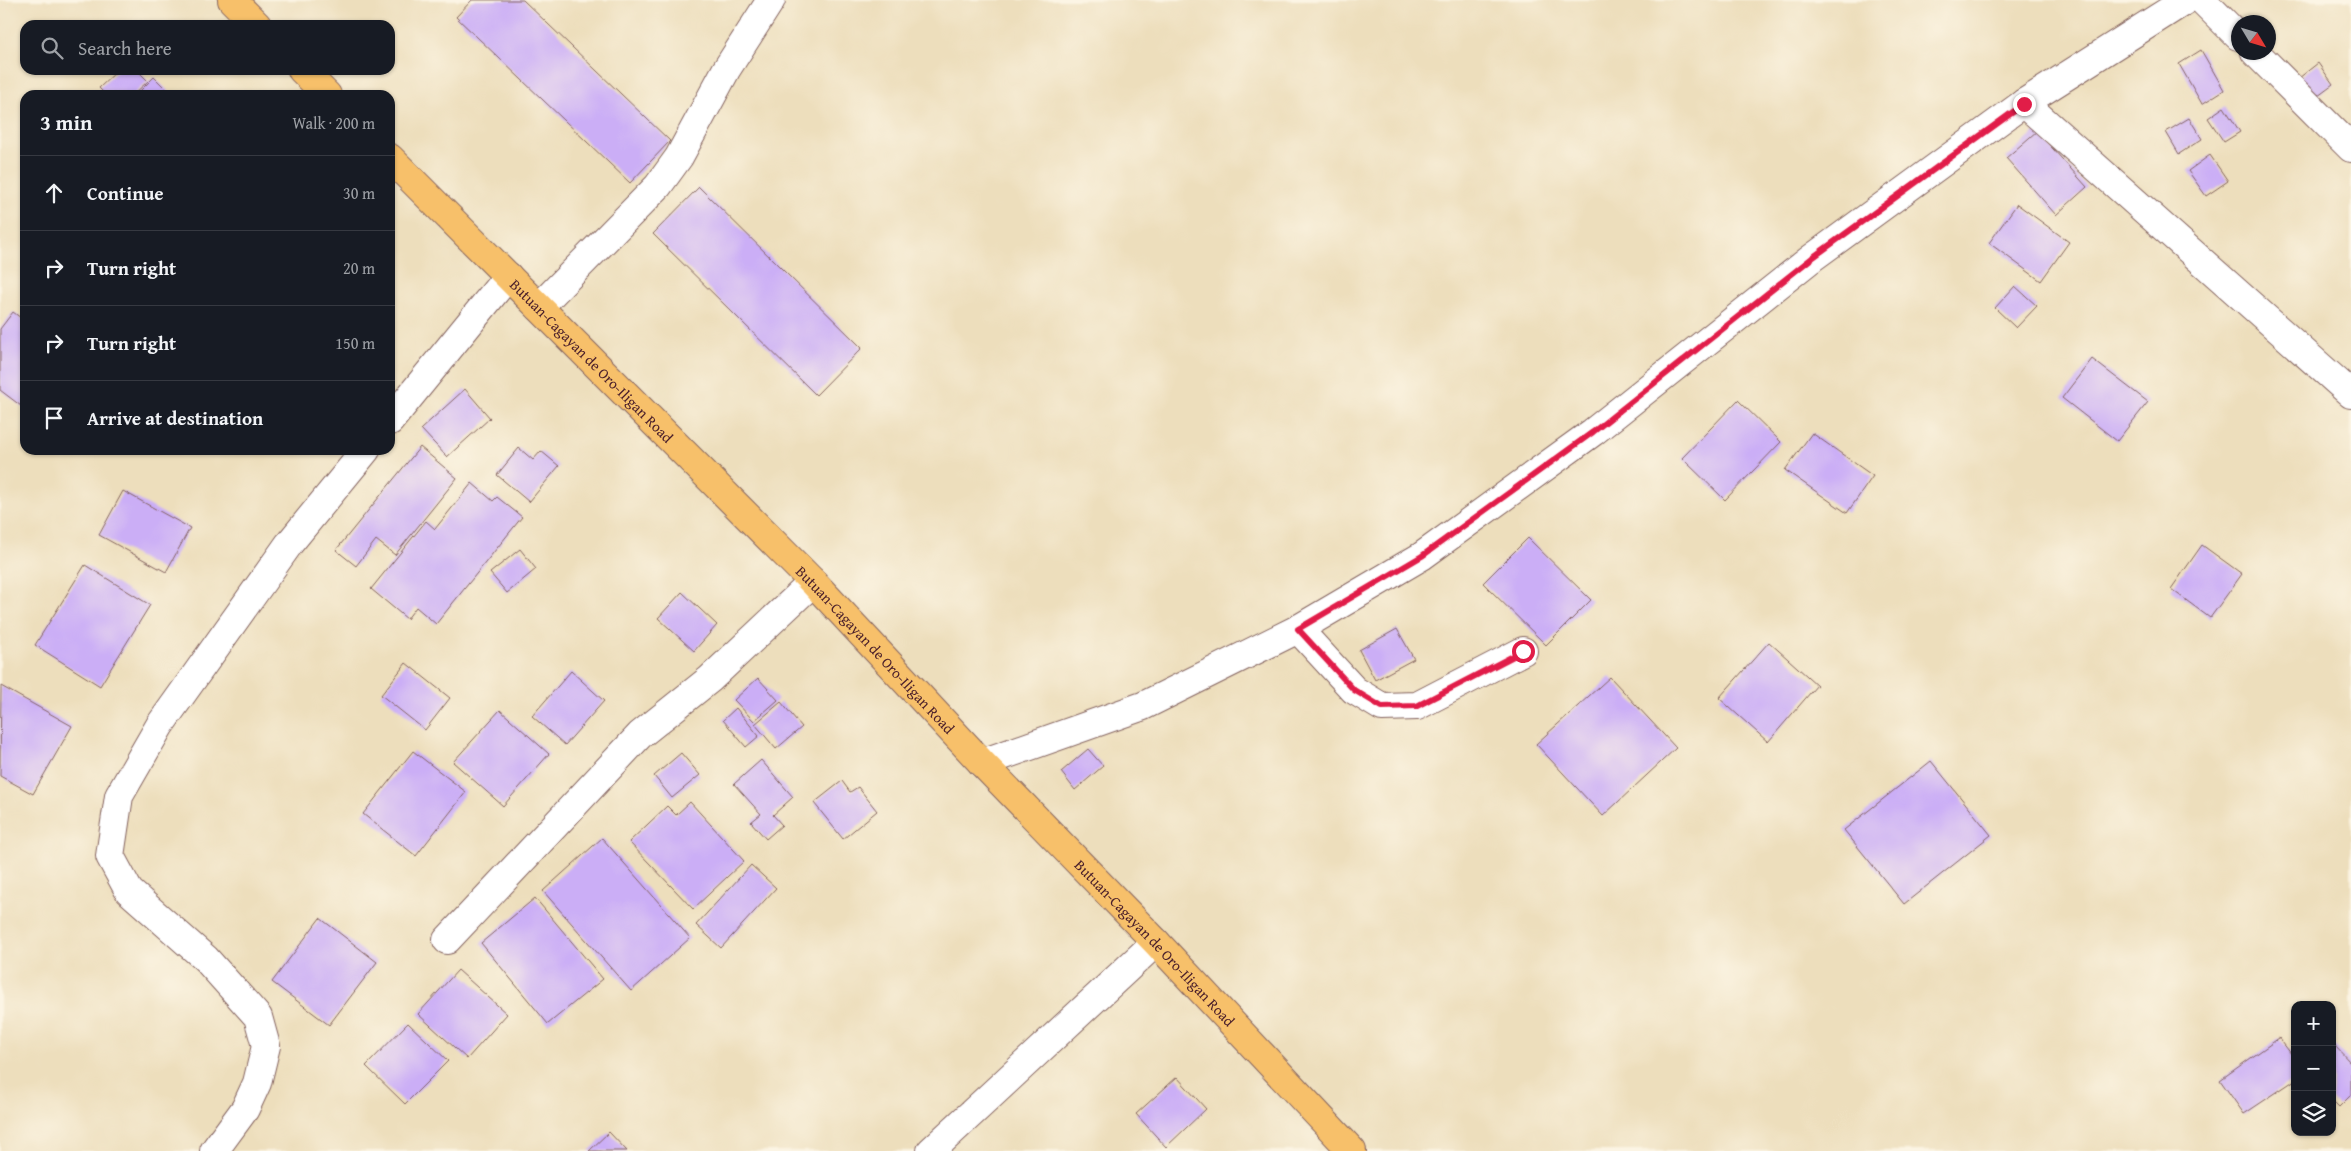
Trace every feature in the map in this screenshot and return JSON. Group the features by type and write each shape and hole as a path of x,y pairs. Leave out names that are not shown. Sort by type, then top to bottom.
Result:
{"highway":[{"path":"232,0 252,20"},
{"path":"307,75 322,90"},
{"name":"Butuan-Cagayan de Oro-Iligan Road","path":"395,163 813,582 982,763 1156,942 1352,1151"}],"street":[{"path":"539,307 658,186 679,157 726,70 771,0"},
{"path":"982,763 1143,706 1298,629 1422,556 1593,432 1812,258 2024,104 2186,0"},
{"path":"2202,0 2231,29"},
{"path":"2263,60 2351,148"},
{"path":"2024,104 2351,394"},
{"path":"395,415 508,276"},
{"path":"214,1151 244,1109 257,1083 266,1046 258,1017 206,959 129,890 110,856 119,796 160,726 272,568 362,455"},
{"path":"447,940 640,736 710,679 813,582"},
{"path":"1298,629 1354,690 1382,707 1417,706 1523,651"},
{"path":"931,1151 1156,942"}],"building":[{"path":"472,0 523,0 670,141 630,183 456,17"},
{"path":"2201,50 2224,90 2202,104 2179,64"},
{"path":"2318,63 2333,84 2314,98 2299,78"},
{"path":"113,75 142,75 148,81 138,90 101,90 99,88"},
{"path":"154,77 167,90 141,90"},
{"path":"2224,107 2240,132 2224,142 2208,118"},
{"path":"2189,118 2202,139 2179,154 2166,132"},
{"path":"2037,131 2087,187 2056,215 2006,158"},
{"path":"2210,155 2228,181 2206,196 2188,171"},
{"path":"699,187 862,348 816,395 653,234"},
{"path":"2017,204 2069,242 2041,281 1989,243"},
{"path":"2015,286 2037,306 2016,328 1995,308"},
{"path":"13,312 20,317 20,405 0,390 0,329"},
{"path":"2092,359 2148,402 2117,441 2062,398"},
{"path":"465,389 490,418 447,457 421,429"},
{"path":"1738,400 1781,442 1725,500 1682,458"},
{"path":"1812,433 1873,476 1847,513 1785,470"},
{"path":"420,447 457,478 395,555 376,540 356,566 336,550"},
{"path":"519,448 533,460 541,451 559,466 529,502 497,475"},
{"path":"472,483 493,501 497,497 522,517 436,624 416,607 407,619 371,589 426,521 435,529"},
{"path":"123,491 190,528 166,572 99,535"},
{"path":"1528,538 1591,600 1546,645 1483,583"},
{"path":"2202,545 2242,574 2210,618 2171,589"},
{"path":"520,549 536,569 507,593 490,573"},
{"path":"85,565 150,605 100,686 35,645"},
{"path":"682,592 717,625 694,651 658,618"},
{"path":"1397,629 1414,659 1375,680 1359,650"},
{"path":"1769,642 1817,685 1768,742 1719,698"},
{"path":"406,663 450,698 425,730 381,695"},
{"path":"571,671 604,701 565,745 532,716"},
{"path":"1610,677 1676,748 1603,816 1536,744"},
{"path":"758,678 778,700 754,721 734,700"},
{"path":"1,686 72,726 33,794 0,776"},
{"path":"781,702 802,727 776,749 755,724"},
{"path":"736,708 759,736 746,747 723,720"},
{"path":"500,710 549,754 503,806 453,762"},
{"path":"1088,749 1103,766 1075,790 1061,772"},
{"path":"413,751 466,792 416,856 363,814"},
{"path":"681,753 700,775 672,798 654,776"},
{"path":"761,760 793,797 773,815 782,825 766,839 751,822 761,814 734,784"},
{"path":"1931,761 1991,835 1904,904 1844,830"},
{"path":"842,781 850,792 858,787 877,811 843,839 814,803"},
{"path":"690,802 744,861 693,909 629,842 667,806 676,815"},
{"path":"602,838 690,938 631,991 543,891"},
{"path":"751,865 776,888 721,948 696,925"},
{"path":"535,898 603,979 548,1024 481,943"},
{"path":"320,918 377,962 329,1025 272,982"},
{"path":"458,970 507,1014 467,1059 418,1014"},
{"path":"408,1023 448,1061 405,1104 366,1066"},
{"path":"2279,1038 2291,1054 2291,1083 2244,1114 2220,1080"},
{"path":"2336,1047 2351,1063 2351,1095 2339,1107 2336,1104"},
{"path":"1177,1077 1206,1109 1166,1147 1136,1114"},
{"path":"609,1132 627,1151 589,1151"}],"route":[{"path":"1523,651 1417,706 1382,707 1354,690 1298,629 1422,556 1593,432 1812,258 2024,104"}]}
